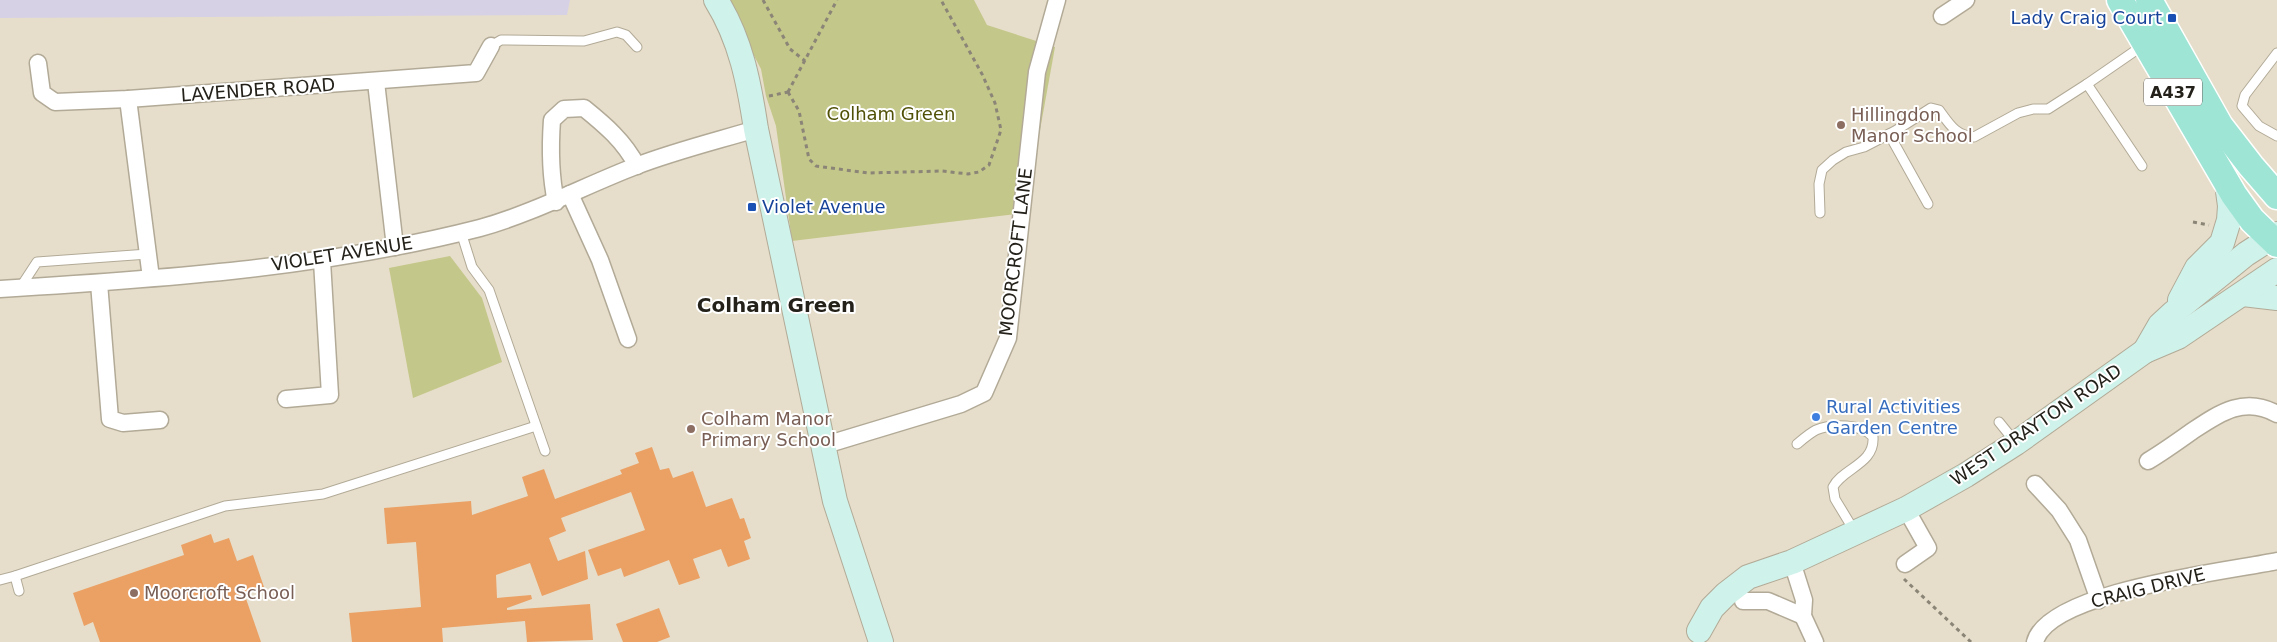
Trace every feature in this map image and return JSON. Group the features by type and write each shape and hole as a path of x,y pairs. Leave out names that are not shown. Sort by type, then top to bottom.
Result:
{"main road":[{"path":"716,0 725,15 746,67 756,129 822,446 835,501 881,642"},
{"name":"A437","path":"2120,0 2227,184 2252,220 2275,238"},
{"name":"A437","path":"2150,0 2220,126 2277,196"},
{"name":"WEST DRAYTON ROAD","path":"2173,312 2197,268 2222,243 2230,206 2227,184"},
{"name":"WEST DRAYTON ROAD","path":"2145,351 2160,325 2173,312 2246,254 2275,238"},
{"name":"WEST DRAYTON ROAD","path":"1694,637 1712,608 1733,588 1755,574 1792,562 1906,509 1993,460 2145,351 2178,337 2277,270"},
{"path":"2243,294 2277,298"},
{"name":"WEST DRAYTON ROAD","path":"1694,637 1718,621 1792,562"}],"street":[{"name":"MOORCROFT LANE","path":"822,446 961,404 984,392 1008,338 1037,72 1057,0"},
{"path":"1942,16 1966,0"},
{"name":"LAVENDER ROAD","path":"38,63 42,93 55,102 128,99 476,74 491,46"},
{"path":"376,82 395,247"},
{"path":"128,99 151,278"},
{"path":"628,339 600,260 551,177 552,120 564,110 584,108 610,129 629,151 638,166"},
{"name":"VIOLET AVENUE","path":"0,289 99,283 322,261 395,247 482,227 563,198 638,166 756,129"},
{"path":"286,399 330,395 322,261"},
{"path":"99,283 110,419 123,423 160,420"},
{"path":"2148,461 2230,408 2262,406 2277,414"},
{"path":"2035,484 2059,510 2078,540 2099,600"},
{"path":"1905,564 1928,548 1906,509"},
{"name":"CRAIG DRIVE","path":"2035,642 2041,628 2053,618 2069,609 2179,577 2277,561"},
{"path":"1792,562 1804,600 1803,616 1815,642"},
{"path":"1743,601 1756,600 1778,604 1803,616"}],"lane":[{"path":"491,46 501,40 584,41 617,32 626,34 637,47"},
{"path":"1820,213 1819,184 1822,170 1846,152 1864,147 1931,108 1936,108 1958,134 1974,137 2018,113 2026,110 2048,109 2145,44"},
{"path":"2277,53 2245,95 2242,106 2259,126 2277,136"},
{"path":"2087,84 2142,166"},
{"path":"1889,134 1928,204"},
{"path":"461,232 472,267 489,290 545,451"},
{"path":"20,288 38,262 148,254"},
{"path":"1999,422 2016,443"},
{"path":"0,580 225,506 323,494 536,426"},
{"path":"1797,444 1816,430 1827,426 1865,430 1873,437 1871,449 1862,463 1837,481 1833,487 1835,499 1855,532"},
{"path":"14,576 19,591"}],"path":[{"path":"762,0 790,49 805,61"},
{"path":"788,92 837,0"},
{"path":"788,92 799,111 809,159 816,166 868,173 942,171 968,174 979,172 989,164 1001,130 995,103 982,74 941,0"},
{"path":"766,96 788,92"},
{"path":"1905,564 1902,577 1970,642"}],"shaded area":[{"path":"0,0 570,0 567,15 0,18"}],"green space":[{"name":"Colham Green","path":"725,0 974,0 987,25 1055,47 1025,213 792,241 776,126 766,96 761,69"},
{"path":"450,256 482,298 502,362 413,398 389,268"}],"building":[{"path":"652,447 660,470 669,468 673,478 693,471 706,507 732,498 740,519 744,518 751,538 744,541 750,559 728,567 721,549 693,559 700,578 679,585 669,560 624,577 621,568 598,576 588,550 645,530 631,492 561,518 566,531 549,538 558,561 585,551 588,579 542,596 530,563 496,575 497,598 531,595 532,599 507,608 507,610 590,604 593,640 527,642 525,621 442,628 443,642 352,642 349,613 421,607 416,542 387,544 384,508 471,501 472,515 528,496 522,477 544,469 555,499 622,474 620,470 639,463 635,453"},
{"path":"211,534 214,543 229,538 237,561 253,555 264,587 244,593 261,642 100,642 93,622 84,626 73,593 184,555 181,545"},
{"path":"659,608 670,637 657,642 623,642 616,624"}],"place":[{"name":"Lady Craig Court","path":"2172,18"},
{"name":"Hillingdon Manor School","path":"1841,125"},
{"name":"Violet Avenue","path":"752,207"},
{"name":"Rural Activities Garden Centre","path":"1816,417"},
{"name":"Colham Manor Primary School","path":"691,429"},
{"name":"Moorcroft School","path":"134,593"}],"district":[{"name":"Colham Green","path":"776,305"}]}
